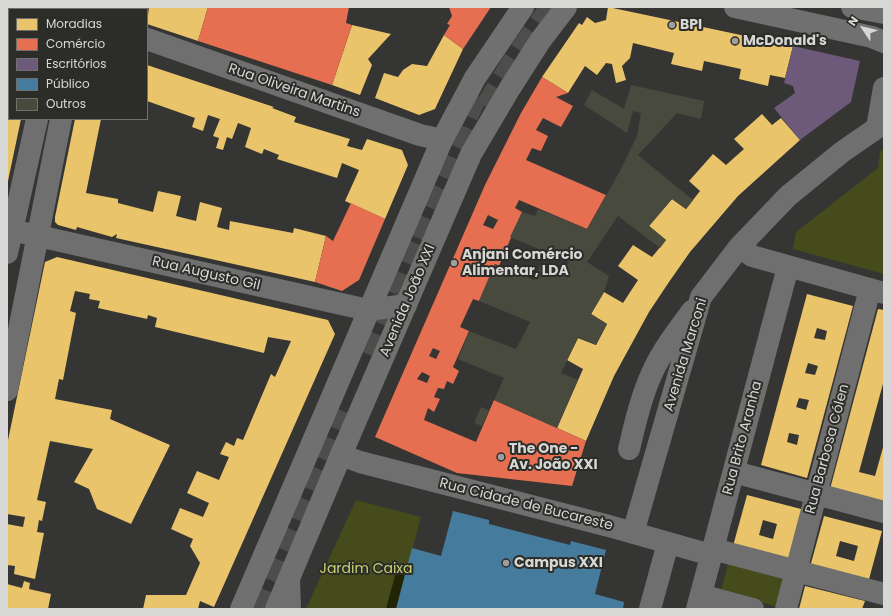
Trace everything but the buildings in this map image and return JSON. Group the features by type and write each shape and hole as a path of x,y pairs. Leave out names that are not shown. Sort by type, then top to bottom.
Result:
{"main road":[{"path":"241,609 442,140 475,78 523,7"},
{"name":"Avenida João XXI","path":"276,609 471,154 540,41 566,7"},
{"path":"735,7 872,37 884,42"},
{"path":"852,7 884,13"},
{"path":"442,140 471,154"}],"street":[{"name":"Rua Oliveira Martins","path":"148,39 420,135 442,140"},
{"name":"Avenida Marconi","path":"633,533 702,297 740,246 783,201 842,152 880,126 884,88"},
{"path":"7,254 9,229 37,120"},
{"path":"7,390 61,120"},
{"name":"Rua Augusto Gil","path":"9,229 368,310 406,305"},
{"path":"740,246 752,256 877,291"},
{"name":"Rua Brito Aranha","path":"699,602 788,267"},
{"name":"Rua Barbosa Cólen","path":"786,609 816,494 877,291"},
{"path":"629,449 642,399 652,372 670,341 702,297"},
{"name":"Rua Cidade de Bucareste","path":"341,455 360,462 668,543 796,570 882,595"},
{"path":"734,472 884,512"},
{"path":"650,609 668,543"},
{"path":"289,578 290,609"},
{"path":"699,602 753,609"}],"green space":[{"path":"884,149 884,274 793,249 796,232 878,168 880,152"},
{"name":"Jardim Caixa","path":"356,500 421,517 396,609 306,609"},
{"path":"729,560 790,577 781,608 721,591"}],"shaded area":[{"path":"397,568 406,571 396,609 386,609"}],"tunnel":[{"path":"486,107 525,43 552,7"},
{"path":"413,236 478,92"},
{"path":"372,356 429,225"},
{"path":"254,609 338,409"}],"place":[{"name":"BPI","path":"672,25"},
{"name":"McDonald's","path":"735,41"},
{"name":"Anjani Comércio Alimentar, LDA","path":"454,263"},
{"name":"The One - Av. João XXI","path":"501,457"},
{"name":"Campus XXI","path":"506,563"}]}
